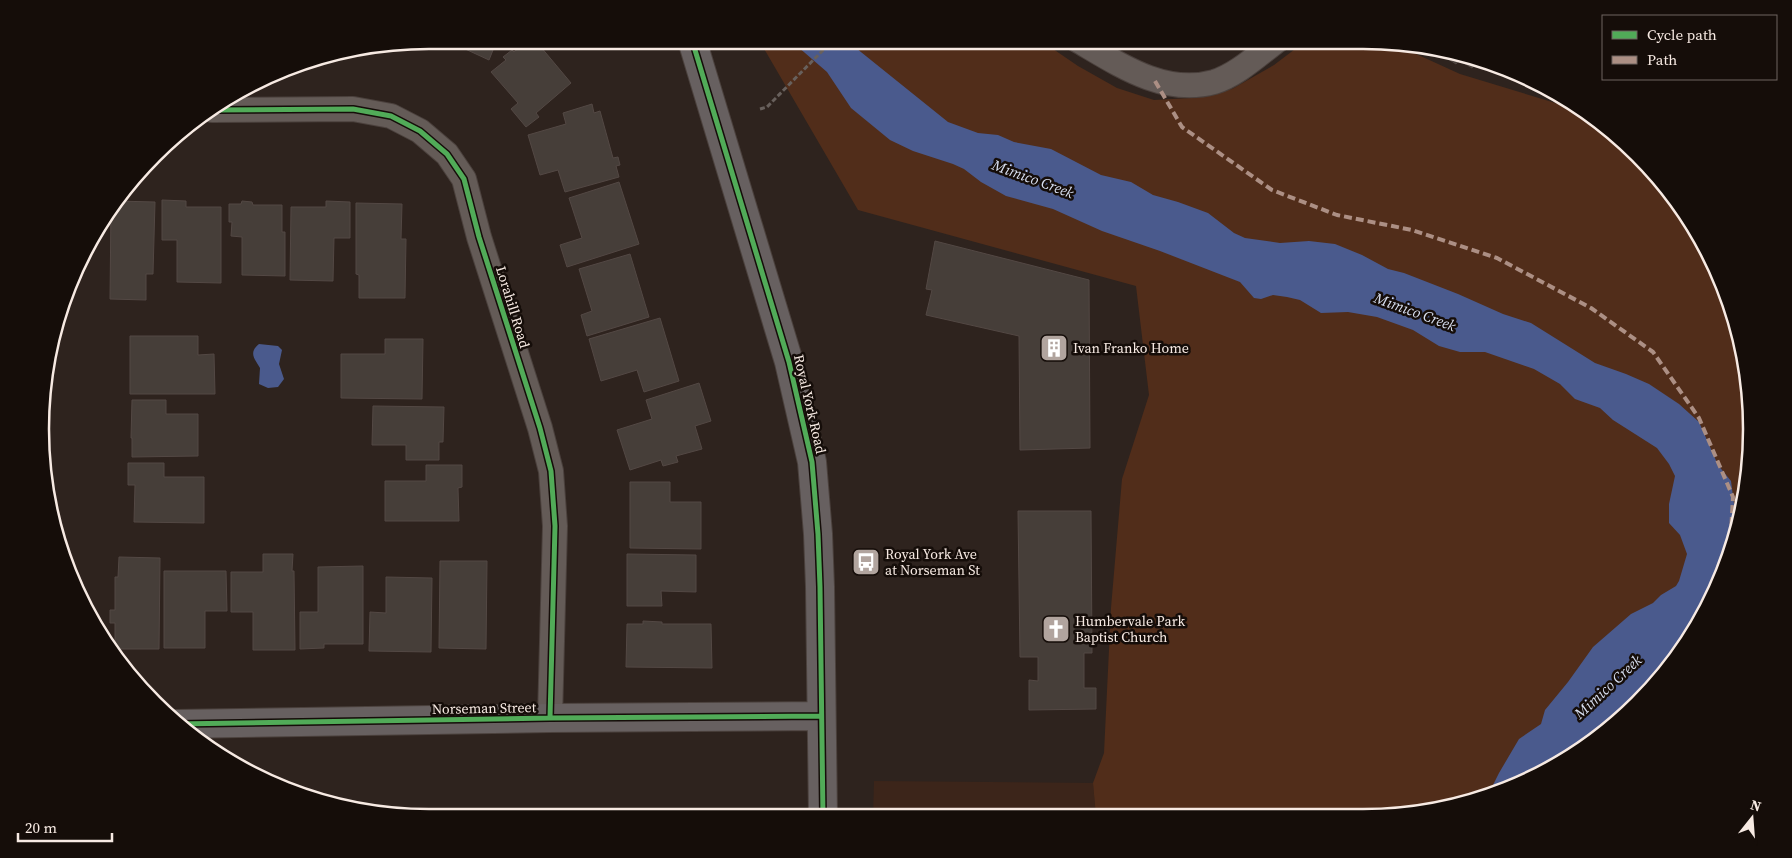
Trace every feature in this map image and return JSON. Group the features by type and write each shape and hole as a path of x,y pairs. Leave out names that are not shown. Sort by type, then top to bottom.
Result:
{"main road":[{"name":"Royal York Road","path":"695,49 789,362 812,462 818,534 823,809"},
{"name":"Norseman Street","path":"189,724 821,716"}],"street":[{"path":"1093,49 1126,68 1155,81 1191,85 1214,82 1236,70 1265,49"},
{"name":"Lorahill Road","path":"223,110 354,109 391,116 420,131 447,154 464,179 479,237 540,428 551,471 555,526 550,718"}],"path":[{"path":"760,110 767,106 824,49"}],"shaded area":[{"path":"764,49 1053,49 1078,66 1117,88 1154,100 1191,98 1232,89 1274,65 1295,49 1388,50 1411,52 1460,74 1560,104 1614,143 1649,178 1665,198 1692,239 1704,261 1723,307 1736,355 1740,379 1743,429 1740,479 1736,503 1723,551 1714,575 1704,597 1679,640 1649,680 1632,698 1614,715 1574,745 1531,770 1509,780 1485,789 1437,802 1388,808 1095,809 1093,783 1104,753 1111,608 1122,479 1149,395 1136,286 858,210"},
{"path":"874,781 1093,783 1095,809 873,809"}],"water":[{"name":"Mimico Creek","path":"800,49 857,49 948,122 978,133 998,135 1014,142 1051,149 1101,175 1131,182 1153,195 1208,213 1234,233 1245,238 1280,243 1309,241 1335,244 1362,255 1388,269 1404,273 1503,314 1531,323 1595,363 1649,384 1679,404 1699,422 1718,465 1731,481 1734,504 1730,527 1714,575 1704,597 1679,640 1649,680 1614,715 1594,731 1531,770 1492,786 1519,739 1541,724 1545,710 1593,647 1631,614 1653,603 1661,595 1676,586 1679,581 1687,554 1680,535 1669,523 1669,504 1675,476 1657,448 1613,420 1600,408 1575,399 1560,384 1534,369 1485,352 1460,352 1439,346 1413,330 1377,317 1348,312 1321,313 1300,300 1287,297 1273,295 1261,299 1254,298 1240,282 1102,231 1053,209 1006,196 981,182 964,169 913,151 890,140 851,108 827,72"},
{"path":"259,344 278,346 282,350 279,364 284,379 278,387 268,388 259,384 260,368 253,353"}],"building":[{"path":"465,49 493,49 489,60"},
{"path":"518,49 543,49 571,83 536,113 539,117 526,127 511,109 518,103 491,72 506,60 503,57 512,50 514,52"},
{"path":"1448,59 1458,61 1456,64"},
{"path":"592,104 594,113 600,111 613,158 618,157 620,165 616,166 619,177 565,192 558,170 540,175 528,135 566,124 563,113"},
{"path":"619,182 639,244 567,267 560,245 582,238 569,198"},
{"path":"162,200 186,201 186,207 221,207 221,283 177,282 177,240 162,240"},
{"path":"125,201 155,202 153,274 146,274 146,300 110,299 111,221"},
{"path":"242,201 252,202 253,205 282,205 282,232 285,232 285,276 242,275 242,237 231,236 232,222 229,222 229,204 241,204"},
{"path":"326,201 350,202 350,238 334,238 333,281 290,280 291,207 326,207"},
{"path":"356,203 402,204 401,239 406,239 405,298 359,298 359,275 356,274"},
{"name":"Ivan Franko Home","path":"935,241 1089,280 1090,448 1020,450 1019,336 926,315 932,290 926,289"},
{"path":"630,254 649,317 587,336 581,315 592,311 579,269"},
{"path":"660,318 679,381 644,392 637,370 601,381 589,339"},
{"path":"130,336 198,336 198,355 214,354 215,394 130,394"},
{"path":"385,339 423,339 422,399 341,398 341,354 385,354"},
{"path":"699,383 711,421 695,426 702,449 676,456 678,462 663,466 661,460 630,470 617,430 652,419 646,400"},
{"path":"132,400 166,400 166,414 198,414 198,456 132,457"},
{"path":"373,406 444,407 443,442 439,442 439,460 406,460 406,445 372,445"},
{"path":"128,463 164,463 164,477 204,477 204,523 134,522 135,485 128,485"},
{"path":"426,465 462,465 462,487 458,488 459,521 385,521 385,481 426,481"},
{"path":"630,482 670,482 670,502 701,502 701,549 630,548"},
{"name":"Humbervale Park Baptist Church","path":"1018,511 1091,511 1092,653 1084,653 1084,688 1096,688 1096,709 1029,710 1029,680 1038,681 1038,657 1020,657"},
{"path":"263,554 293,554 295,650 253,650 253,612 231,612 231,572 263,572"},
{"path":"627,554 696,555 696,592 661,591 662,606 627,606"},
{"path":"119,557 160,558 159,649 119,649 115,643 115,623 110,623 110,610 115,610 115,577 118,577"},
{"path":"440,561 487,561 486,649 439,648"},
{"path":"363,566 363,644 324,644 324,648 300,649 300,612 318,612 318,567"},
{"path":"164,571 226,571 227,611 205,611 205,648 164,648"},
{"path":"386,577 432,578 431,652 369,651 370,612 386,613"},
{"path":"643,621 662,622 662,624 711,624 712,668 626,667 627,624 643,624"}],"marked path":[{"path":"1155,81 1182,127 1272,190 1337,215 1412,230 1497,258 1591,308 1653,352 1699,418 1733,497 1732,520"}],"cycle path":[{"path":"695,49 789,362 812,462 820,587 823,809"},
{"path":"223,110 353,109 391,116 420,131 447,154 464,179 479,237 540,428 551,471 555,526 550,718"},
{"path":"189,724 821,716"}],"place":[{"name":"Ivan Franko Home","path":"1054,348"},
{"name":"Royal York Ave at Norseman St","path":"866,562"},
{"name":"Humbervale Park Baptist Church","path":"1056,629"}]}
